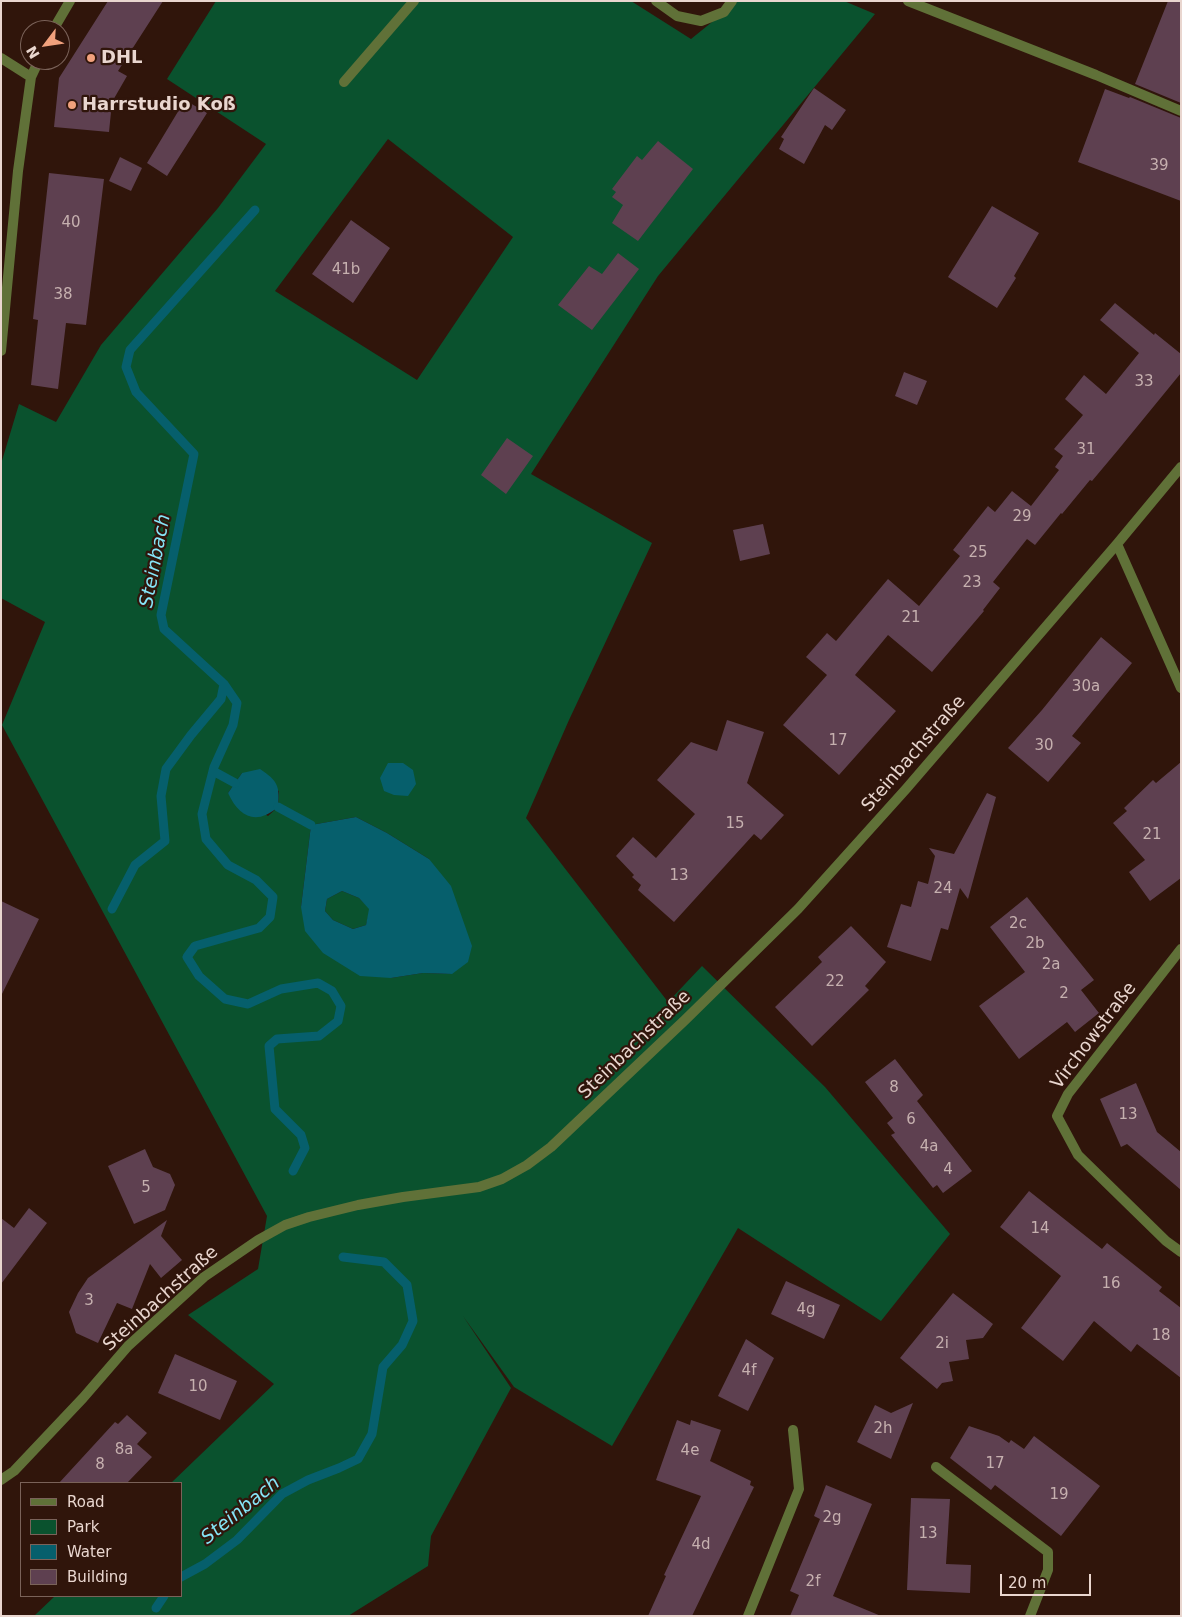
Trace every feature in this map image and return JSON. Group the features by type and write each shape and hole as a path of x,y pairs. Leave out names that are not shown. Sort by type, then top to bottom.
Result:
{"street":[{"path":"59,20 70,1"},
{"path":"344,82 414,1"},
{"path":"656,1 677,16 701,21 724,12 732,1"},
{"path":"908,1 1096,75 1181,111"},
{"path":"1,58 31,77"},
{"path":"1,351 17,180 31,77 34,70"},
{"name":"Steinbachstraße","path":"1,1480 14,1471 83,1398 128,1346 204,1277 258,1240 285,1225 309,1217 394,1199 479,1187 502,1179 527,1165 551,1148 798,909 906,789 1181,467"},
{"path":"1117,544 1176,667 1181,688"},
{"name":"Virchowstraße","path":"1181,949 1068,1094 1057,1116 1078,1154 1166,1240 1181,1252"},
{"path":"748,1616 799,1490 793,1430"},
{"path":"936,1467 1048,1552 1048,1570 1030,1616"}],"green space":[{"path":"216,1 631,1 691,39 738,1 844,1 875,14 658,276 531,474 652,543 569,720 526,818 668,1002 702,966 825,1087 950,1234 881,1321 738,1228 612,1446 514,1387 463,1316 511,1388 431,1536 428,1566 348,1616 34,1616 54,1597 182,1597 182,1482 172,1482 274,1384 188,1315 258,1269 267,1216 2,725 45,622 1,598 1,464 19,404 56,422 101,345 218,208 266,144 167,79","holes":["388,139 513,237 417,380 275,291","242,773 279,791 278,807 268,816 228,793","356,817 387,833 429,859 452,974 423,973 391,978 301,907 311,825"]},
{"path":"342,891 359,898 370,909 366,925 353,929 333,920 325,911 327,899"}],"water":[{"path":"388,763 403,763 413,770 416,784 408,796 394,795 384,791 380,778"},
{"path":"260,769 271,777 278,789 278,807 262,816 249,816 237,808 228,793 242,773"},
{"path":"356,817 387,833 429,859 451,886 472,946 468,962 452,974 423,973 391,978 360,976 323,953 305,931 301,907 311,825","holes":["342,891 359,898 369,909 366,925 353,929 333,920 325,911 327,899"]}],"building":[{"path":"108,1 163,1 118,71 127,76 112,102 109,132 54,127 59,78 64,70 70,70 70,61"},
{"path":"1168,1 1181,1 1181,103 1135,84"},
{"path":"814,88 846,110 832,130 825,125 804,164 779,149 784,139 781,137"},
{"path":"1105,89 1181,118 1181,201 1078,162"},
{"path":"185,100 207,113 167,176 147,163"},
{"path":"658,141 693,169 638,241 612,223 623,205 612,197 616,192 612,189 637,156 642,160"},
{"path":"120,157 142,168 131,191 109,181"},
{"path":"49,173 104,179 86,325 66,323 58,389 31,385 38,320 33,319"},
{"path":"992,206 1039,233 1014,276 1016,278 997,308 948,277"},
{"path":"351,220 390,248 353,303 312,274"},
{"path":"618,253 639,269 592,330 558,305 589,266 602,274"},
{"path":"1115,303 1181,354 1181,373 1092,481 1090,480 1035,545 1027,539 993,582 1000,588 984,611 932,672 888,635 855,675 896,711 839,775 783,725 827,675 806,657 827,633 836,641 888,579 919,606 960,556 953,550 988,506 995,512 1012,491 1031,506 1059,470 1055,467 1063,456 1054,449 1083,415 1065,399 1084,375 1106,394 1139,353 1100,320"},
{"path":"904,372 927,381 917,405 895,396"},
{"path":"507,438 533,456 506,494 481,475"},
{"path":"763,524 770,554 740,561 733,530"},
{"path":"1101,637 1132,663 1072,736 1081,743 1048,782 1008,748 1042,710"},
{"path":"727,720 764,732 747,783 784,815 761,840 754,834 674,922 638,890 641,885 632,877 634,875 616,856 633,837 656,858 695,814 657,780 691,742 717,751"},
{"path":"1181,762 1181,878 1150,901 1129,872 1145,860 1113,823 1127,811 1124,808 1153,780 1156,783"},
{"path":"987,793 996,797 968,899 960,888 948,930 941,928 931,961 887,947 901,904 911,907 918,881 928,884 935,856 929,848 954,854"},
{"path":"1027,897 1094,980 1081,990 1099,1013 1075,1032 1067,1022 1019,1059 979,1006 1025,972 990,927"},
{"path":"1,901 39,919 1,996"},
{"path":"851,926 886,962 865,986 869,990 812,1046 775,1007 822,962 818,957"},
{"path":"895,1059 923,1095 917,1101 972,1171 943,1193 937,1185 933,1188 891,1135 895,1133 887,1123 893,1118 865,1082"},
{"path":"1136,1083 1157,1132 1181,1152 1181,1190 1127,1144 1121,1147 1100,1099"},
{"path":"145,1149 153,1167 170,1174 175,1185 165,1210 134,1224 108,1166"},
{"path":"1029,1191 1102,1249 1107,1243 1162,1287 1159,1291 1181,1308 1181,1378 1137,1344 1131,1352 1094,1321 1063,1361 1021,1328 1061,1276 1000,1227"},
{"path":"29,1208 47,1223 1,1284 1,1218 14,1228"},
{"path":"167,1220 161,1236 182,1260 161,1278 150,1264 132,1309 117,1303 98,1343 76,1333 69,1312 88,1278"},
{"path":"786,1281 840,1305 824,1339 771,1314"},
{"path":"953,1293 993,1324 983,1338 966,1340 969,1359 949,1362 953,1381 942,1383 937,1389 900,1358"},
{"path":"746,1339 774,1358 748,1411 718,1396"},
{"path":"175,1354 237,1381 220,1420 158,1393"},
{"path":"913,1403 891,1459 857,1442 875,1405 891,1413"},
{"path":"127,1415 147,1433 137,1444 152,1457 128,1482 60,1482 115,1422 118,1424"},
{"path":"677,1420 690,1425 691,1420 721,1430 710,1461 751,1481 750,1485 754,1487 692,1616 648,1616 666,1576 664,1575 701,1496 656,1480"},
{"path":"969,1426 999,1436 1009,1443 1011,1440 1024,1449 1034,1436 1100,1486 1061,1536 995,1485 991,1490 950,1458"},
{"path":"826,1485 872,1504 833,1596 881,1616 790,1616 799,1595 790,1591 820,1519 814,1516"},
{"path":"911,1498 950,1499 946,1564 971,1565 970,1593 907,1590"}],"waterway":[{"name":"Steinbach","path":"255,210 130,350 126,367 136,392 194,454 161,615 164,629 224,684 237,703 233,725 214,767 202,814 206,839 228,865 256,880 273,897 270,917 259,928 195,946 187,957 199,976 225,999 248,1004 281,989 318,983 332,991 341,1006 338,1021 319,1036 277,1039 269,1046 275,1109 301,1135 305,1148 293,1171"},
{"path":"112,909 135,865 165,841 161,796 166,769 221,699 224,684"},
{"path":"213,771 235,783"},
{"path":"278,807 311,825"},
{"name":"Steinbach","path":"182,1576 205,1564 237,1540 282,1494 308,1480 358,1459 372,1434 383,1367 402,1345 413,1321 407,1285 384,1262 343,1257"},
{"name":"Steinbach","path":"156,1608 163,1597"}],"place":[{"name":"DHL","path":"91,58"},
{"name":"Harrstudio Koß","path":"72,105"}]}
